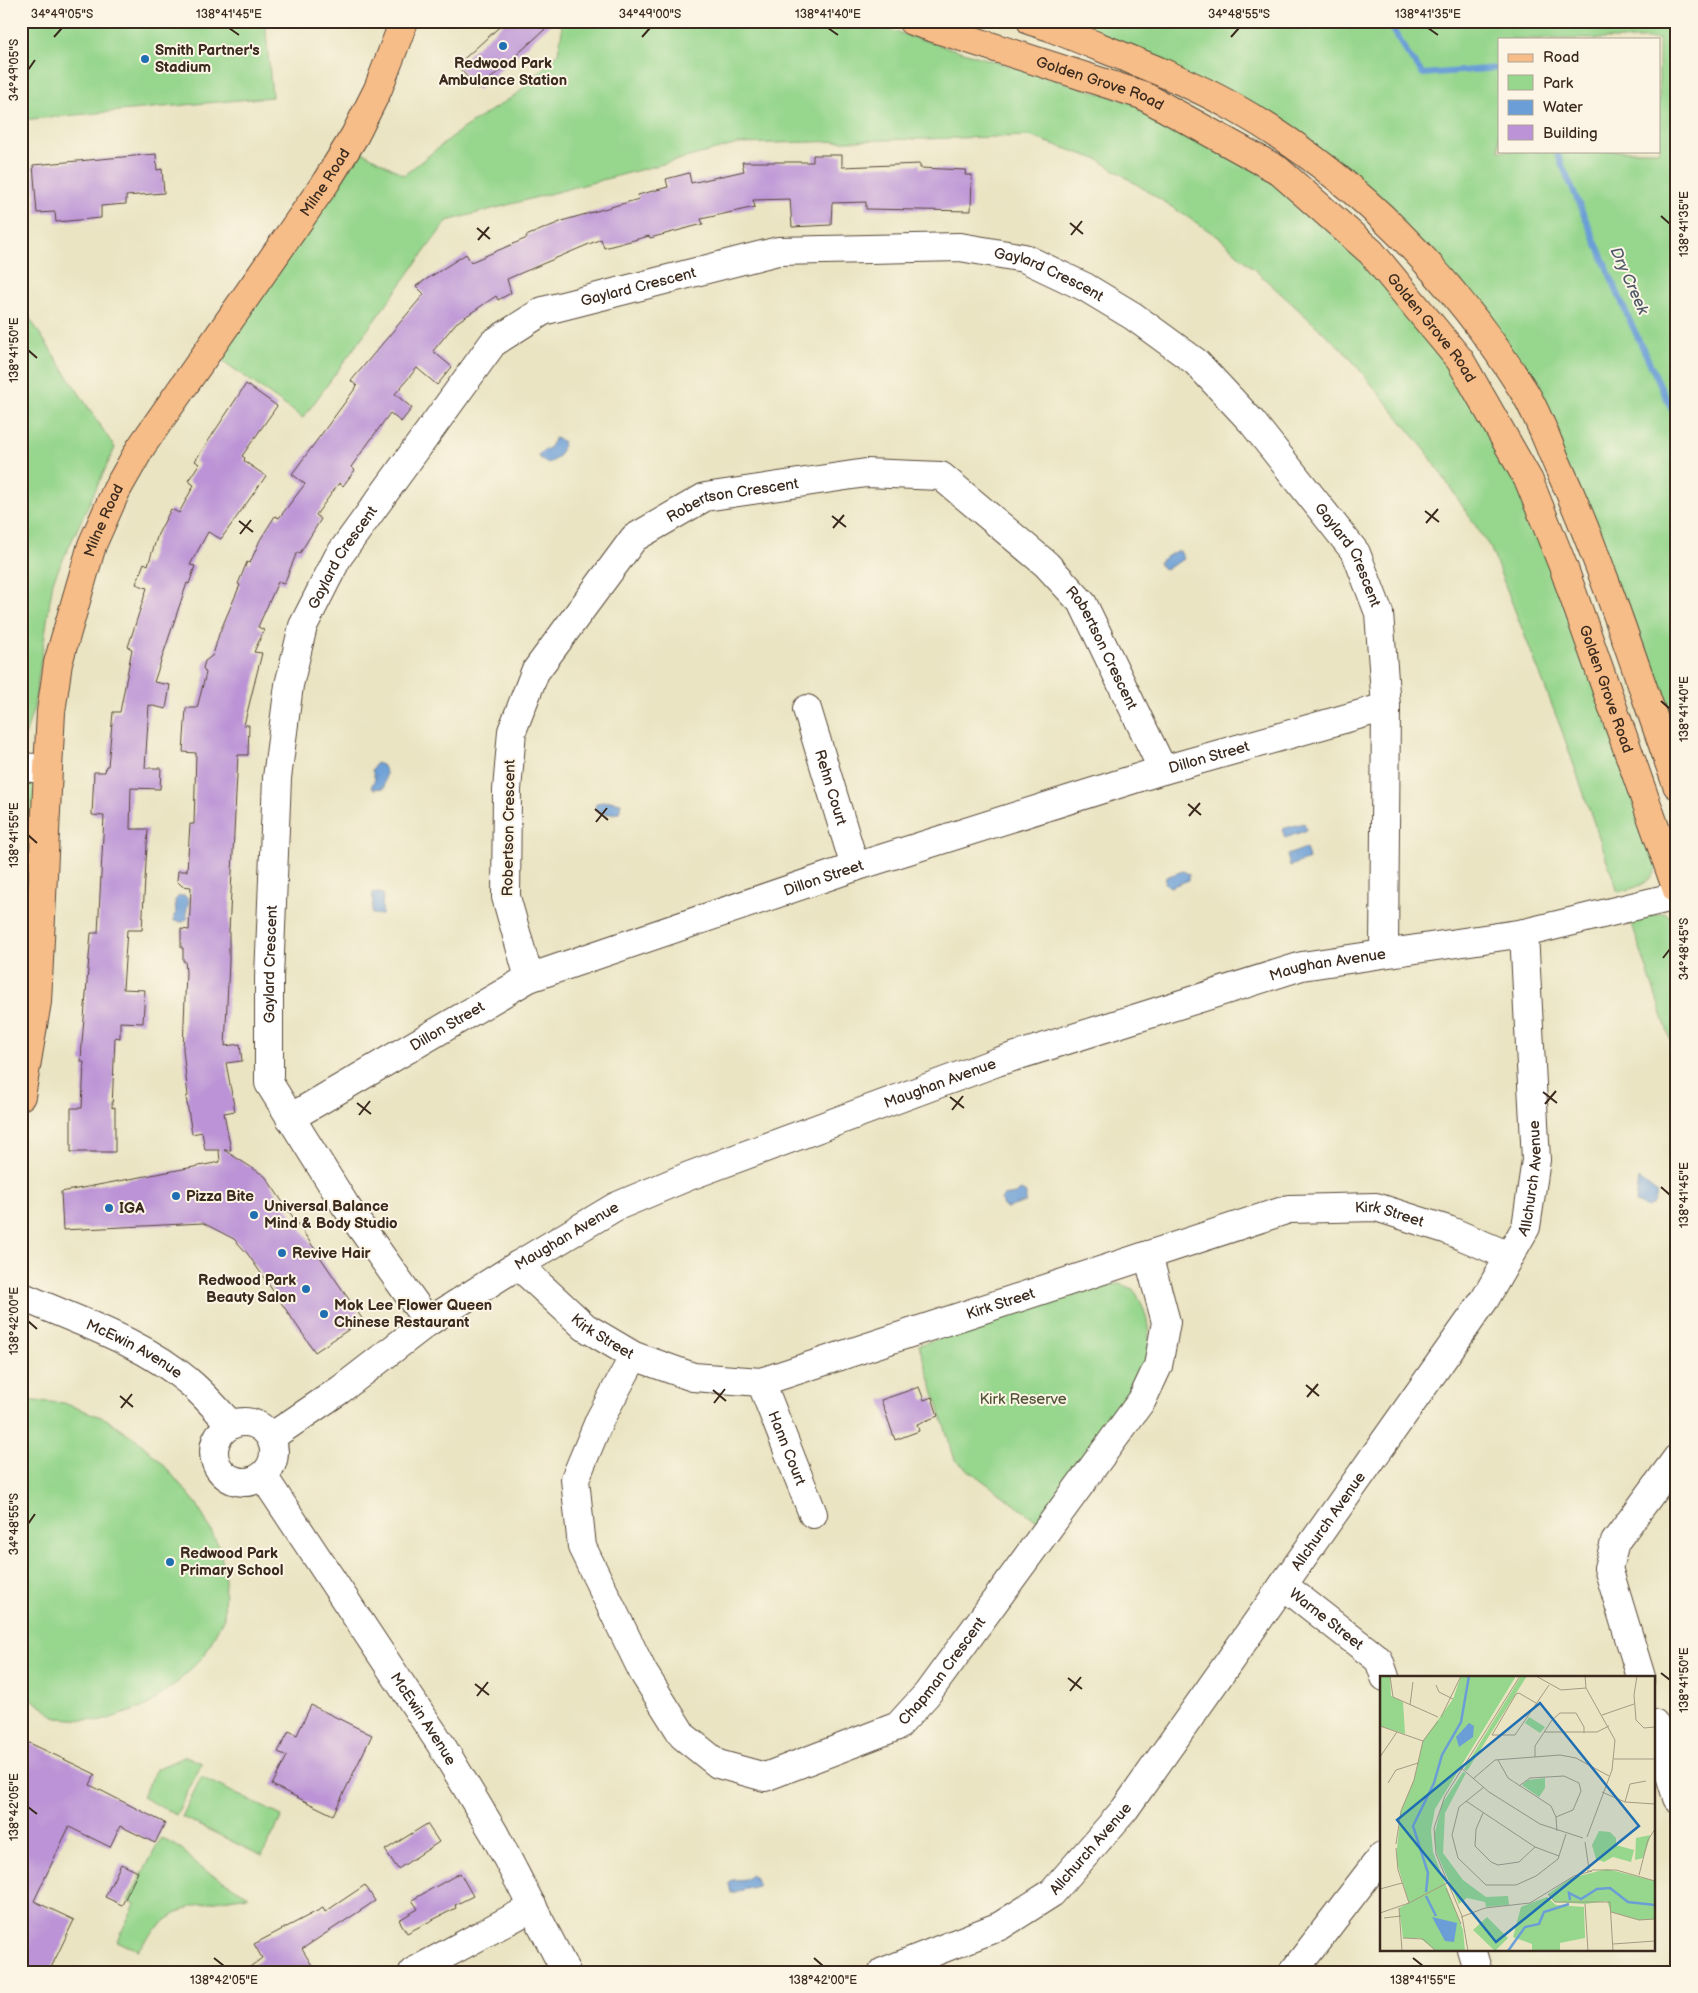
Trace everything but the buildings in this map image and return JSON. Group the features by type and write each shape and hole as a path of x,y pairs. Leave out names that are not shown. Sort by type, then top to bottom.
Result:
{"main road":[{"name":"Milne Road","path":"21,1096 37,1002 34,768 51,712 58,663 92,545 116,491 147,439 326,182 355,135 378,89 404,21"},
{"name":"Golden Grove Road","path":"912,21 1142,95 1278,170 1371,252 1460,360 1529,481 1563,566 1677,890"},
{"name":"Golden Grove Road","path":"1031,21 1050,27 1185,83 1234,108 1297,147 1376,210 1460,301 1526,394 1578,510 1677,785"}],"street":[{"name":"Gaylard Crescent","path":"428,1322 345,1204 269,1083 269,978 277,778 289,685 304,626 338,557 493,343 543,311 778,251 960,247 1024,258 1085,287 1133,316 1196,362 1252,422 1301,481 1356,553 1380,613 1386,707 1384,952"},
{"name":"Robertson Crescent","path":"529,978 506,897 507,790 512,731 535,672 634,538 704,498 866,473 941,476 1046,564 1083,604 1163,770"},
{"name":"Dillon Street","path":"290,1118 529,978 855,867 1163,770 1386,707"},
{"name":"Rehn Court","path":"806,709 855,867"},
{"name":"Maughan Avenue","path":"271,1437 340,1390 428,1322 615,1206 690,1176 997,1062 1302,966 1384,952 1524,933 1677,896"},
{"name":"Allchurch Avenue","path":"883,1972 1000,1926 1052,1893 1125,1809 1485,1299 1526,1227 1536,1160 1524,933"},
{"name":"Kirk Street","path":"518,1266 585,1327 634,1356 693,1377 761,1382 1289,1210 1376,1207 1448,1230 1509,1256"},
{"name":"Chapman Crescent","path":"634,1356 600,1419 576,1479 582,1547 644,1672 683,1736 718,1764 765,1777 898,1726 927,1694 1142,1400 1158,1366 1166,1322 1148,1255"},
{"name":"McEwin Avenue","path":"21,1296 115,1337 171,1368 208,1399 231,1425"},
{"name":"Hann Court","path":"761,1382 813,1514"},
{"path":"248,1422 257,1424 271,1437 275,1454 269,1470 254,1481 234,1481 219,1469 215,1460 216,1440 231,1425 248,1422"},
{"path":"1640,1676 1608,1568 1615,1542 1677,1458"},
{"name":"McEwin Avenue","path":"263,1476 440,1743 494,1833 566,1972"},
{"name":"Warne Street","path":"1283,1585 1380,1660 1385,1676"},
{"path":"1656,1730 1677,1798"},
{"path":"1293,1972 1380,1859"},
{"path":"413,1972 533,1907"},
{"path":"1471,1950 1478,1972"}],"green space":[{"name":"Smith Partner's Stadium","path":"21,21 265,21 272,97 21,120"},
{"path":"561,21 860,21 1139,105 1250,168 1302,202 1369,264 1451,364 1521,484 1658,864 1652,877 1643,884 1618,892 1562,731 1491,549 1426,451 1346,353 1220,238 1099,160 1029,136 738,144 447,221 303,418 216,356 361,151 404,175 462,129 517,94 558,53 562,31"},
{"path":"1031,21 1673,21 1677,25 1677,785 1578,510 1460,301 1297,147"},
{"path":"21,305 115,448 53,581 34,707 25,736 21,737"},
{"path":"21,767 48,769 21,1096"},
{"path":"1665,913 1677,921 1677,1060 1630,918"},
{"name":"Kirk Reserve","path":"1119,1284 1133,1289 1142,1305 1149,1333 1149,1352 1146,1364 1136,1382 1037,1521 955,1460 919,1345 1059,1298 1107,1285"},
{"path":"21,1400 64,1403 106,1419 136,1439 162,1463 197,1504 220,1548 225,1579 224,1617 204,1656 179,1681 147,1706 102,1721 57,1718 21,1691"},
{"path":"186,1756 202,1763 176,1815 142,1797 156,1769"},
{"path":"201,1777 282,1816 262,1856 182,1817"},
{"path":"161,1838 182,1849 199,1867 249,1896 214,1901 186,1909 162,1923 138,1950 117,1941 135,1904 128,1901"}],"water":[{"path":"555,438 563,441 563,448 553,461 546,463 539,457 539,454 549,448"},
{"path":"1176,551 1180,551 1184,559 1164,570 1158,562"},
{"path":"376,763 382,765 386,772 384,788 373,789 371,787 375,779 372,770"},
{"path":"610,801 621,803 619,813 605,814 595,810 596,803"},
{"path":"1304,823 1307,830 1285,838 1282,829"},
{"path":"1306,848 1309,859 1290,866 1287,855"},
{"path":"1183,871 1189,874 1189,880 1170,887 1165,883 1166,877"},
{"path":"373,892 383,894 382,915 372,914"},
{"path":"179,896 185,896 189,900 186,914 188,918 183,922 174,921 174,915 176,914 175,900"},
{"path":"1639,1179 1658,1193 1653,1205 1648,1208 1636,1203"},
{"path":"1021,1190 1026,1193 1026,1202 1007,1208 1003,1206 1001,1200 1003,1196 1015,1194"},
{"path":"751,1875 754,1876 758,1886 731,1893 729,1884 732,1880 747,1879"}],"waterway":[{"name":"Dry Creek","path":"1388,21 1407,53 1423,74 1498,68"},
{"name":"Dry Creek","path":"1556,152 1629,319 1677,421"}],"place":[{"name":"Redwood Park Ambulance Station","path":"503,46"},
{"name":"Smith Partner's Stadium","path":"145,59"},
{"name":"Pizza Bite","path":"176,1196"},
{"name":"IGA","path":"109,1208"},
{"name":"Universal Balance Mind & Body Studio","path":"254,1215"},
{"name":"Revive Hair","path":"282,1253"},
{"name":"Redwood Park Beauty Salon","path":"306,1289"},
{"name":"Mok Lee Flower Queen Chinese Restaurant","path":"324,1314"},
{"name":"Redwood Park Primary School","path":"170,1562"}]}
